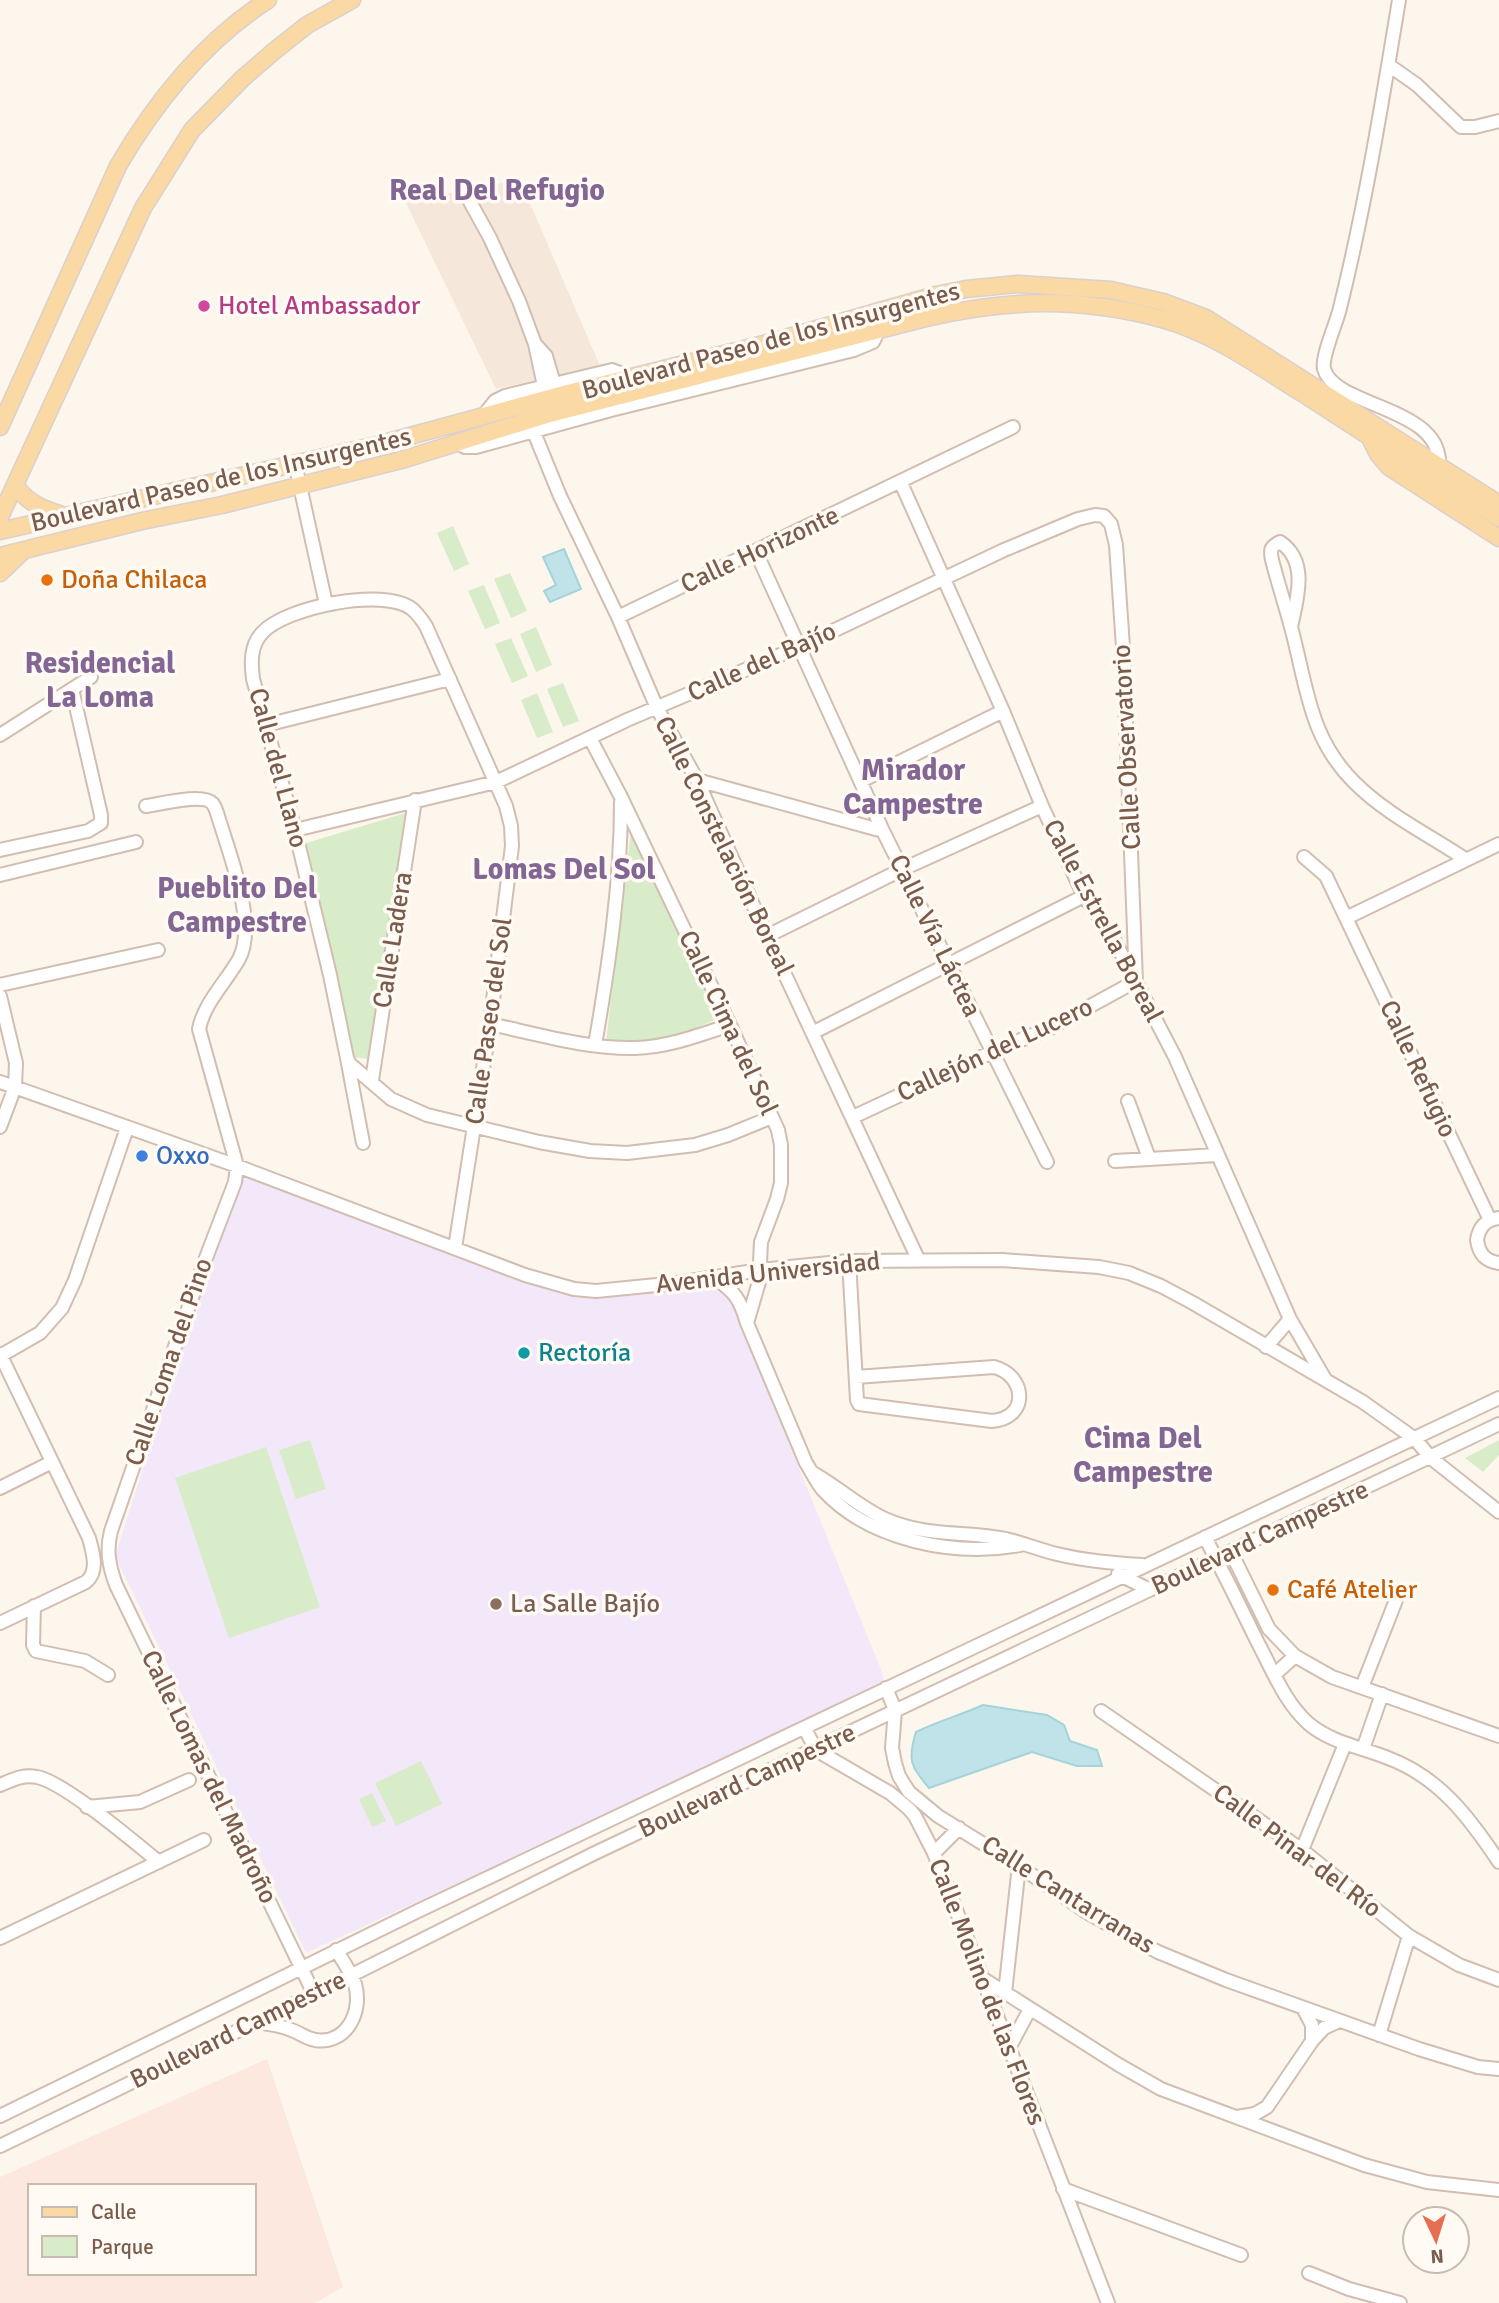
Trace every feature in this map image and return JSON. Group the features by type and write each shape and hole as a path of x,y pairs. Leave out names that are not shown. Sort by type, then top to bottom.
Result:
{"main road":[{"path":"0,427 118,166 141,126 191,64 233,26 268,0"},
{"path":"0,517 143,208 192,130 234,86 273,52 307,25 352,0"},
{"name":"Boulevard Paseo de los Insurgentes","path":"0,531 377,445 764,344 936,295 1018,284 1100,289 1163,302 1206,318 1499,505"},
{"name":"Boulevard Paseo de los Insurgentes","path":"0,556 419,456 546,415 936,316 1001,304 1078,303 1123,310 1163,319 1216,341 1499,518"},
{"path":"1369,436 1377,454 1389,467 1499,538"},
{"path":"15,485 25,498 35,505 65,516"},
{"path":"0,573 23,551"}],"street":[{"path":"1399,0 1390,66 1346,284 1323,365 1329,378 1344,390 1409,419 1423,431 1438,451 1439,466"},
{"path":"1390,66 1417,85 1461,127 1475,127 1499,121"},
{"path":"468,198 505,269 535,344 546,356 549,385"},
{"path":"457,443 465,447 476,447 533,430 854,351 873,342 878,332"},
{"path":"484,415 501,397 549,385 612,370 618,370 633,378"},
{"name":"Calle Horizonte","path":"618,617 1013,427"},
{"name":"Calle Constelación Boreal","path":"533,430 560,496 618,617 657,708 697,780 918,1259"},
{"path":"295,463 326,604"},
{"name":"Calle Estrella Boreal","path":"901,483 1084,896 1112,936 1175,1057 1290,1319 1326,1381"},
{"name":"Calle del Bajío","path":"295,830 496,782 799,647 1004,550 1077,519 1104,516"},
{"name":"Calle Observatorio","path":"1104,516 1111,524 1116,545 1123,647 1136,981"},
{"path":"1291,627 1300,587 1293,554 1280,542 1272,547 1272,560 1317,730 1338,764 1355,784 1379,804 1465,859"},
{"name":"Calle Vía Láctea","path":"756,552 883,831 1047,1162"},
{"name":"Calle Paseo del Sol","path":"326,604 392,600 412,608 426,626 496,782 511,826 512,846 490,1024 455,1248"},
{"name":"Calle del Llano","path":"326,604 302,610 274,622 260,634 252,651 251,663 330,975 363,1143"},
{"path":"0,735 91,677"},
{"path":"266,725 450,679"},
{"path":"0,850 88,831 100,823 101,815 72,689"},
{"path":"861,781 1003,711"},
{"name":"Calle Cima del Sol","path":"590,738 730,1025 772,1116 781,1145 781,1182 761,1242 756,1297 747,1323"},
{"path":"697,780 883,831"},
{"path":"595,1045 607,978 617,885 621,797"},
{"path":"146,806 205,799 212,803 218,813 244,905 246,938 241,957 203,1014 198,1029 237,1166"},
{"name":"Calle Ladera","path":"372,1080 415,800"},
{"path":"767,936 903,869 1042,806"},
{"path":"0,875 136,842"},
{"path":"1346,918 1499,844"},
{"name":"Calle Refugio","path":"1304,856 1326,876 1494,1219"},
{"path":"814,1032 1084,896"},
{"path":"0,985 158,950"},
{"name":"Callejón del Lucero","path":"853,1117 1052,1027 1136,981"},
{"path":"0,996 16,1063 15,1087 0,1127"},
{"path":"490,1024 595,1045 637,1048 664,1044 730,1025"},
{"path":"347,1058 350,1064 372,1080 391,1099 406,1107 475,1127 564,1146 627,1153 695,1145 728,1135 772,1116"},
{"name":"Avenida Universidad","path":"0,1082 237,1166 525,1275 574,1289 626,1289 760,1270 849,1261 918,1259 1002,1260 1099,1267 1129,1273 1161,1286 1363,1402 1415,1439 1431,1458 1499,1511"},
{"path":"1128,1101 1149,1158"},
{"path":"0,1623 86,1582 93,1573 93,1553 89,1538 0,1355 40,1333 62,1308 75,1280 127,1128"},
{"path":"1115,1161 1217,1155"},
{"name":"Calle Loma del Pino","path":"109,1560 111,1531 235,1182 237,1166"},
{"path":"1494,1219 1483,1225 1478,1232 1478,1249 1483,1256 1499,1264"},
{"path":"849,1261 857,1400 862,1406 992,1421 1009,1418 1018,1405 1017,1386 1010,1374 994,1367 856,1377"},
{"path":"715,1278 731,1289 741,1303 800,1450 817,1483 854,1516 885,1532 946,1547 1020,1545 1104,1564 1143,1566"},
{"path":"1266,1347 1290,1319"},
{"name":"Boulevard Campestre","path":"0,2116 336,1950 1499,1398"},
{"name":"Boulevard Campestre","path":"0,2146 314,1994 605,1848 1499,1424"},
{"path":"0,1488 52,1462"},
{"path":"1205,1537 1296,1710 1307,1722 1330,1738 1406,1765 1437,1785 1457,1803 1499,1861"},
{"path":"1231,1552 1269,1629 1295,1656 1332,1677 1499,1736"},
{"name":"Calle Lomas del Madroño","path":"109,1560 122,1597 314,1994"},
{"path":"1104,1564 1150,1590"},
{"path":"1362,1687 1396,1600"},
{"path":"34,1606 33,1645 36,1651 85,1661 108,1675"},
{"path":"1275,1674 1295,1656"},
{"name":"Calle Cantarranas","path":"886,1688 895,1710 892,1748 899,1776 916,1799 1088,1913 1139,1942 1226,1980 1379,2035 1479,2067 1499,2068"},
{"path":"1363,1749 1382,1694"},
{"name":"Calle Pinar del Río","path":"1101,1711 1302,1850 1409,1936 1459,1965 1499,1980"},
{"path":"805,1728 816,1750"},
{"path":"1302,1850 1345,1744"},
{"name":"Calle Molino de las Flores","path":"816,1750 901,1802 915,1816 934,1853 1108,2303"},
{"path":"0,1785 18,1777 41,1777 87,1807 159,1862"},
{"path":"87,1807 140,1802 189,1780"},
{"path":"934,1853 960,1828"},
{"path":"0,1938 204,1840"},
{"path":"1005,1993 1019,1866"},
{"path":"1379,2035 1409,1936"},
{"path":"257,2022 288,2028 315,2040 335,2037 347,2029 355,2014 356,1991 351,1974 336,1950"},
{"path":"982,1977 1161,2089 1364,2165 1427,2182 1499,2190"},
{"path":"1303,2008 1312,2025 1312,2040"},
{"path":"1009,2048 1030,2009"},
{"path":"1235,2117 1255,2114 1267,2107 1312,2040 1324,2028 1339,2021"},
{"path":"1063,2189 1241,2255"},
{"path":"1309,2273 1349,2290 1400,2303"}],"shaded area":[{"path":"520,180 600,366 496,389 405,201"},
{"name":"La Salle Bajío","path":"239,1170 537,1284 594,1291 724,1284 882,1672 884,1686 306,1953 115,1556"},
{"path":"267,2059 343,2287 315,2303 0,2303 0,2177"}],"green space":[{"path":"453,526 469,564 454,571 437,533"},
{"path":"510,573 527,611 511,618 494,579"},
{"path":"484,585 500,623 485,629 468,591"},
{"path":"536,627 552,665 536,672 520,634"},
{"path":"511,638 528,676 512,683 495,644"},
{"path":"563,683 579,721 563,727 547,689"},
{"path":"537,693 553,732 537,738 521,700"},
{"path":"409,812 371,1054 368,1059 354,1057 303,844"},
{"path":"631,830 722,1017 689,1031 641,1043 606,1041"},
{"path":"310,1440 326,1489 296,1499 279,1450"},
{"path":"1499,1440 1499,1455 1483,1472 1465,1458"},
{"path":"266,1447 320,1607 229,1638 175,1478"},
{"path":"421,1761 442,1804 396,1826 375,1783"},
{"path":"372,1793 386,1821 372,1827 359,1799"}],"water":[{"path":"564,549 581,589 550,602 544,591 556,585 543,557"},
{"path":"983,1705 1047,1715 1064,1725 1070,1741 1097,1750 1102,1766 1077,1766 1032,1752 929,1788 912,1763 916,1732"}],"place":[{"name":"Hotel Ambassador","path":"204,306"},
{"name":"Doña Chilaca","path":"47,580"},
{"name":"Oxxo","path":"142,1156"},
{"name":"Rectoría","path":"524,1353"},
{"name":"Café Atelier","path":"1273,1590"},
{"name":"La Salle Bajío","path":"496,1604"}],"district":[{"name":"Real Del Refugio","path":"497,190"},
{"name":"Residencial La Loma","path":"100,680"},
{"name":"Mirador Campestre","path":"913,787"},
{"name":"Lomas Del Sol","path":"564,869"},
{"name":"Pueblito Del Campestre","path":"237,905"},
{"name":"Cima Del Campestre","path":"1143,1455"}]}
